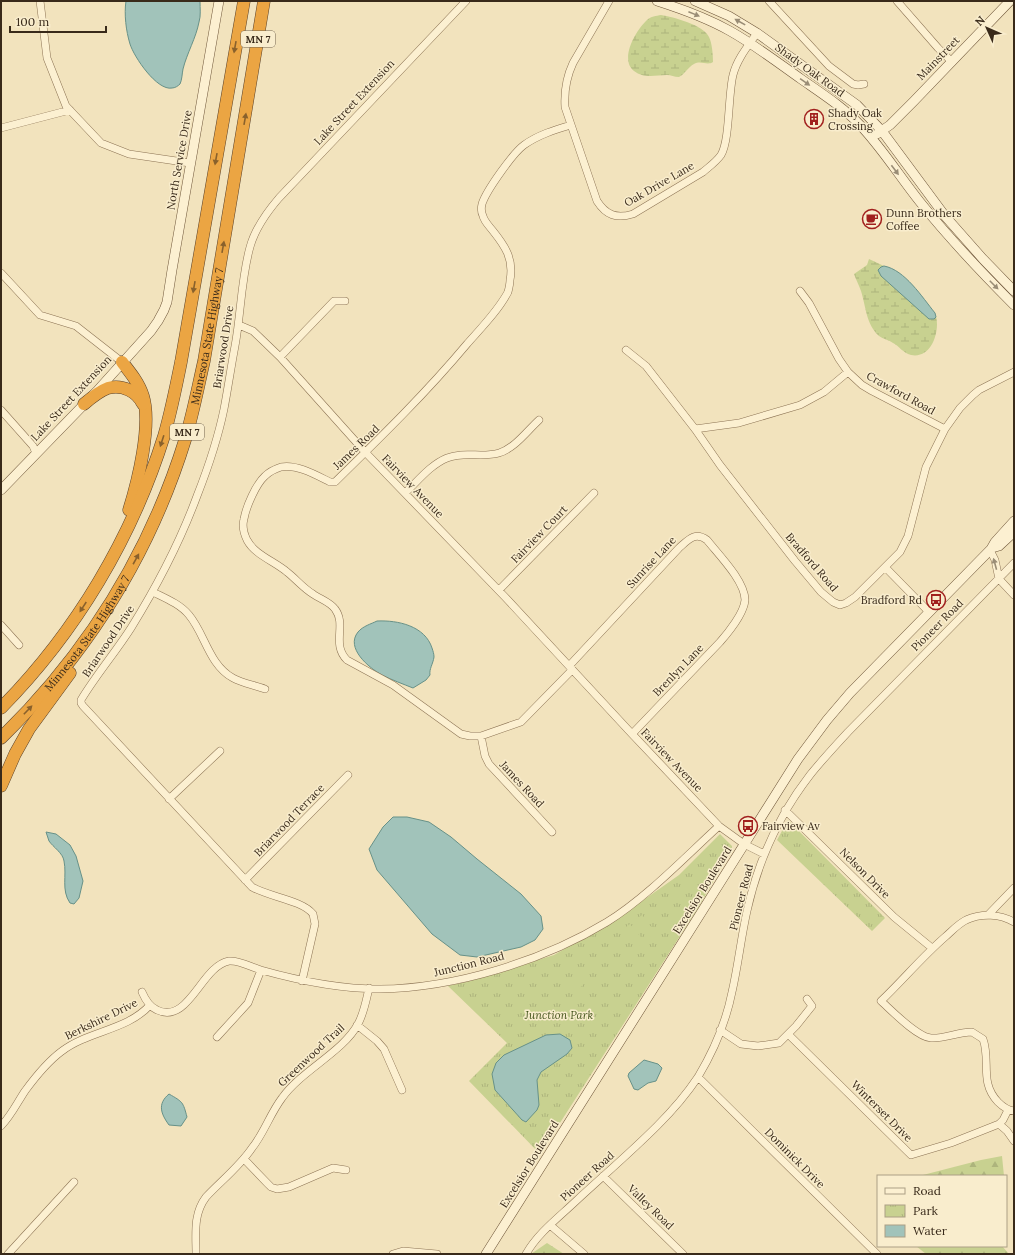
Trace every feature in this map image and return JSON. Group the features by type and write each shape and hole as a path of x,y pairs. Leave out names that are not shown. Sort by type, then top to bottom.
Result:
{"highway":[{"name":"Minnesota State Highway 7","path":"1,708 28,680 58,642 103,574 122,539 146,488 162,442 172,408 184,344 244,1"},
{"name":"Minnesota State Highway 7","path":"1,738 31,708 90,636 122,585 144,544 167,492 185,439 195,402 208,334 264,1"},
{"path":"103,574 126,521 139,474 144,440 144,397 138,384 122,362"},
{"path":"84,404 108,388 119,387 135,393 145,410"},
{"path":"1,786 10,764 29,729 94,640 122,585"}],"main road":[{"name":"North Service Drive","path":"158,321 167,302 219,1"},
{"name":"Shady Oak Road","path":"658,1 707,19 750,43 844,110 872,139 921,203 984,275 1014,305"},
{"name":"Shady Oak Road","path":"695,1 729,16 757,32 857,105 882,131 945,216 1014,291"},
{"name":"Mainstreet","path":"872,139 952,62 1010,1"},
{"name":"Lake Street Extension","path":"1,490 84,404 158,321"},
{"name":"Excelsior Boulevard","path":"486,1254 789,772 827,720 850,693 990,549 1014,521"},
{"name":"Excelsior Boulevard","path":"990,549 999,546 1014,532"}],"street":[{"path":"40,1 47,58 66,106 101,143 128,154 190,163"},
{"name":"Lake Street Extension","path":"261,222 279,198 466,1"},
{"name":"Oak Drive Lane","path":"609,1 568,74 564,96 565,107 597,200 601,208 616,216 633,214 703,172 714,163 722,153 725,142 735,68 757,32"},
{"path":"769,1 829,66 854,84 858,86 864,84"},
{"path":"897,1 952,62"},
{"path":"1,128 70,110"},
{"name":"James Road","path":"552,832 488,764 484,756 481,736 461,734 394,685 342,656 340,650 339,618 334,607 311,593 287,571 256,551 246,539 243,530 243,520 246,510 260,481 269,472 281,468 293,467 330,482 335,482 366,453 453,361 501,303 509,290 511,275 510,257 506,247 483,218 481,211 487,193 511,159 523,146 538,136 571,125"},
{"name":"Briarwood Drive","path":"261,222 250,246 246,264 239,325 224,409 198,496 183,531 152,592 130,629 82,698 81,704 252,887 306,907 313,914 315,924 302,981"},
{"path":"1,273 40,315 76,326 122,362"},
{"name":"Crawford Road","path":"800,291 809,303 839,359 848,372 867,388 945,430"},
{"path":"280,357 334,301 345,301"},
{"name":"Fairview Avenue","path":"239,325 253,331 280,357 366,453 499,590 719,826 744,844 764,854"},
{"name":"Bradford Road","path":"626,350 646,366 695,429 720,465 821,592 833,602 840,605 846,603 900,552 908,536 926,467 945,430 960,408 973,395 1014,372"},
{"path":"695,429 739,423 800,405 824,392 848,372"},
{"path":"1,410 33,446 36,453"},
{"path":"405,493 432,467 441,461 457,455 499,453 516,443 539,420"},
{"name":"Fairview Court","path":"499,590 594,493"},
{"name":"Sunrise Lane","path":"481,736 521,722 687,540 696,536 701,536 706,540 739,581 744,592 745,601 737,619"},
{"path":"990,549 995,560 999,579 1014,594"},
{"name":"Pioneer Road","path":"526,1254 550,1224 670,1112 687,1093 698,1077 720,1030 732,993 746,911 764,854 785,810 810,774 902,675 1014,563"},
{"path":"885,567 929,612"},
{"path":"152,592 176,604 189,615 214,659 225,672 232,678 265,689"},
{"name":"Brenlyn Lane","path":"632,734 720,642 729,632 737,619"},
{"path":"1,625 19,645"},
{"path":"169,799 220,751"},
{"name":"Briarwood Terrace","path":"245,880 348,775"},
{"name":"Nelson Drive","path":"785,810 894,918 932,948"},
{"name":"Junction Road","path":"150,1005 162,1012 174,1012 181,1008 214,970 221,964 229,961 316,984 368,988 401,988 423,986 480,974 536,957 570,942 608,922 642,896 719,826"},
{"path":"988,915 1014,888"},
{"path":"1014,922 999,916 988,915 966,920 957,925 881,1000 915,1030 925,1036 939,1038 972,1032 982,1039 986,1052 986,1078 989,1088 993,1096 1011,1111 999,1124 1007,1131 1014,1141"},
{"path":"217,1037 248,1003 261,970"},
{"name":"Greenwood Trail","path":"196,1254 196,1225 200,1204 244,1158 258,1140 281,1099 293,1084 346,1040 357,1025 366,1004 368,988"},
{"path":"142,992 144,999 150,1005"},
{"path":"720,1030 741,1044 758,1046 779,1043 812,1006 807,999"},
{"name":"Berkshire Drive","path":"1,1126 34,1078 48,1062 79,1040 128,1021 144,1012 150,1005"},
{"path":"357,1025 377,1041 384,1049 402,1090"},
{"name":"Winterset Drive","path":"788,1034 911,1155 956,1141 999,1124"},
{"name":"Dominick Drive","path":"698,1077 872,1252"},
{"path":"244,1158 271,1187 277,1188 289,1187 333,1168 346,1170"},
{"name":"Valley Road","path":"603,1176 683,1254"},
{"path":"8,1254 74,1182"},
{"path":"550,1224 584,1254"},
{"path":"393,1254 403,1251 437,1254"}],"green space":[{"path":"661,15 688,22 706,33 711,42 713,62 694,64 679,77 667,75 646,76 634,71 630,66 628,59 634,37 638,30 649,19 654,16"},
{"path":"869,259 884,266 881,267 936,318 936,316 937,329 933,343 924,353 918,355 908,354 891,342 879,336 871,326 861,291 854,274 867,265"},
{"path":"788,820 885,918 872,931 777,840"},
{"name":"Junction Park","path":"720,834 732,846 732,849 698,908 540,1154 469,1081 507,1043 448,986 554,955 618,918 679,875"},
{"path":"642,915 656,933 648,939 634,921"},
{"path":"630,924 645,942 637,948 622,930"},
{"path":"580,969 589,978 579,989 569,980"},
{"path":"1002,1156 1004,1175 923,1175"},
{"path":"547,1243 564,1254 531,1254"},
{"path":"917,1247 1003,1247 1009,1254 926,1254"}],"water":[{"path":"126,1 200,1 198,28 183,69 181,82 176,87 166,88 153,79 136,57 127,34 125,17"},
{"path":"884,266 906,278 935,313 936,317 934,319 929,319 881,276 878,270"},
{"path":"377,621 402,623 417,630 428,640 432,648 434,660 430,675 426,680 413,688 382,675 371,668 360,657 354,644 355,638 362,628"},
{"path":"393,817 407,817 429,822 451,837 521,894 541,916 543,929 535,940 521,947 477,957 460,955 432,934 377,870 369,849 383,827"},
{"path":"46,832 56,834 70,845 76,856 83,881 79,898 74,904 70,903 67,898 63,858 49,841"},
{"path":"560,1034 570,1040 572,1048 567,1054 541,1072 537,1080 539,1105 537,1110 526,1122 522,1120 495,1090 492,1074 496,1063 504,1055 546,1035"},
{"path":"644,1060 658,1064 662,1068 656,1081 648,1083 638,1090 634,1089 628,1076 629,1073"},
{"path":"169,1094 180,1101 184,1108 187,1117 181,1126 169,1125 162,1113 163,1102"}],"place":[{"name":"Shady Oak Crossing","path":"814,119"},
{"name":"Dunn Brothers Coffee","path":"872,219"},
{"name":"Bradford Rd","path":"936,600"},
{"name":"Fairview Av","path":"748,826"}]}
